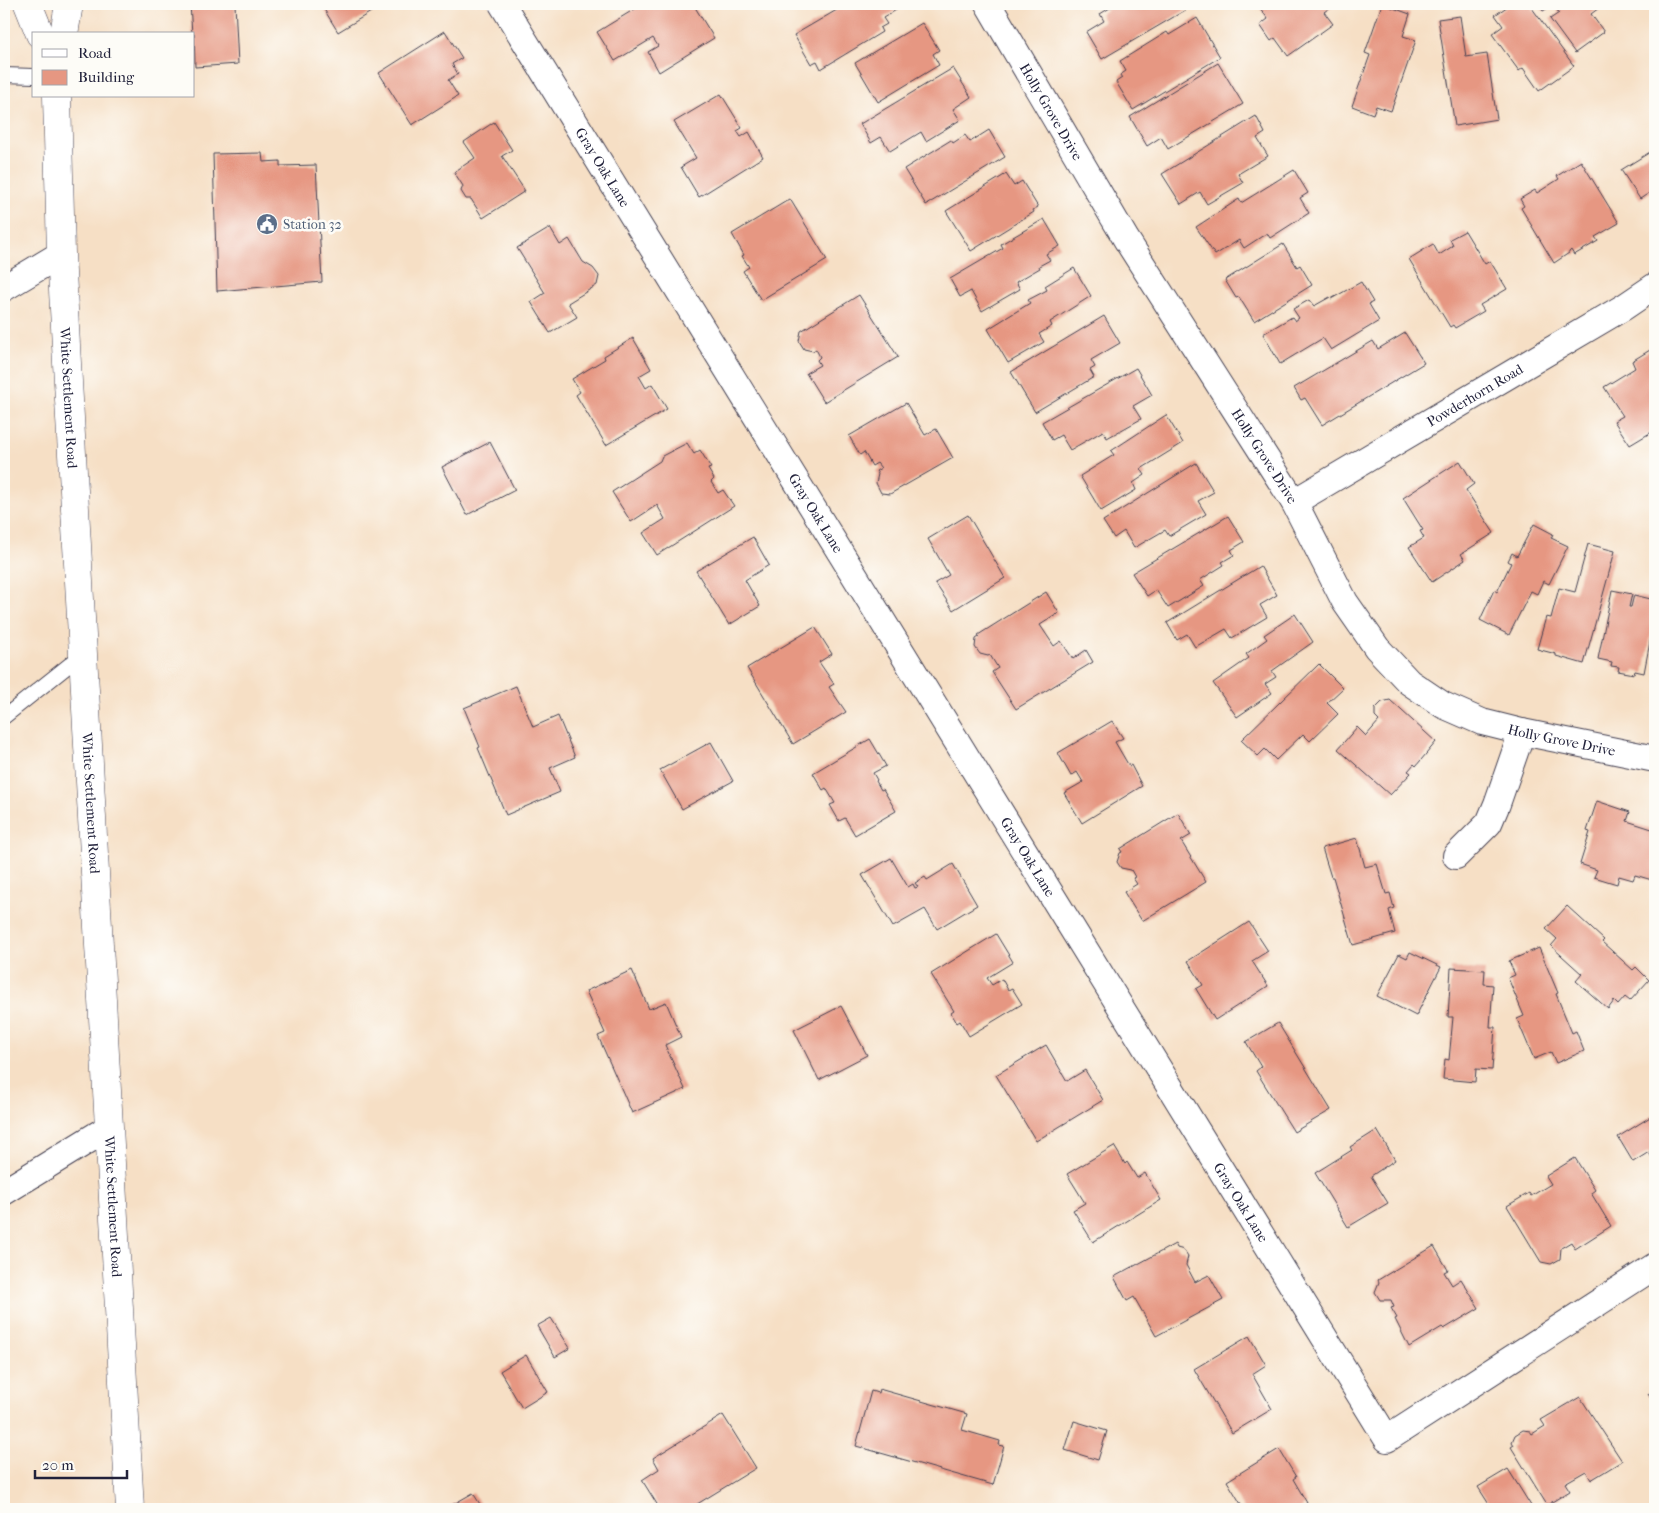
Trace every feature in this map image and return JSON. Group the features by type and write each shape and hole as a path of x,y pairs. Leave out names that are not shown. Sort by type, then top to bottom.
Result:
{"main road":[{"path":"28,4 39,32"},
{"path":"64,32 69,4"},
{"name":"White Settlement Road","path":"56,98 61,254 130,1509"}],"street":[{"name":"Gray Oak Lane","path":"502,4 1388,1439 1655,1266"},
{"name":"Holly Grove Drive","path":"988,4 1126,239 1294,502 1345,602 1377,648 1409,682 1443,705 1482,722 1655,759"},
{"path":"4,288 61,254"},
{"name":"Powderhorn Road","path":"1294,502 1624,307 1655,286"},
{"path":"1456,856 1489,823 1522,732"},
{"path":"4,1192 108,1128"}],"lane":[{"path":"4,75 32,76"},
{"path":"4,717 83,654"}],"building":[{"path":"190,4 235,4 238,64 195,67 195,32 192,32"},
{"path":"326,4 384,4 338,32 322,6"},
{"path":"643,4 693,4 714,38 659,72 648,52 658,46 653,38 615,61 597,32"},
{"path":"847,4 906,4 883,18 887,24 880,28 882,32 821,69 817,61 811,64 794,35"},
{"path":"1111,4 1186,4 1189,8 1102,59 1086,32 1104,21 1100,14 1113,6"},
{"path":"1257,4 1335,4 1324,12 1333,24 1288,56 1275,38 1271,41 1260,25 1268,19"},
{"path":"1382,4 1410,14 1403,36 1416,40 1391,111 1376,106 1373,114 1352,106 1370,55 1365,53"},
{"path":"1511,4 1529,4 1574,66 1539,91 1523,68 1519,71 1492,34 1503,26 1495,15"},
{"path":"1538,4 1596,4 1599,8 1591,14 1604,32 1575,53 1550,19 1559,13 1553,5 1543,11"},
{"path":"1460,16 1466,57 1487,54 1497,119 1455,126 1438,19"},
{"path":"1197,18 1220,57 1133,110 1116,82 1122,78 1120,75 1126,71 1120,61 1167,32 1169,35"},
{"path":"922,23 939,50 933,54 939,65 878,102 855,63"},
{"path":"445,31 462,58 452,64 458,74 448,80 458,96 412,125 379,73"},
{"path":"1218,63 1243,104 1168,149 1161,137 1147,146 1130,117"},
{"path":"953,68 971,97 953,109 960,120 926,141 921,132 890,151 881,137 871,143 860,124"},
{"path":"721,94 742,128 737,131 741,137 749,132 763,157 699,197 681,167 696,158 674,122"},
{"path":"1256,116 1265,133 1257,138 1268,156 1238,174 1243,183 1207,204 1200,192 1181,204 1162,174"},
{"path":"494,122 512,150 502,156 525,191 483,218 471,199 466,199 461,191 463,186 454,172 475,158 464,142"},
{"path":"989,130 1005,157 926,205 904,169 951,140 953,143 965,135 970,142"},
{"path":"1655,149 1655,189 1640,199 1621,170"},
{"name":"Station 32","path":"262,153 263,162 280,161 280,166 316,165 322,282 217,291 213,154"},
{"path":"1581,161 1619,223 1595,237 1598,241 1574,255 1571,250 1554,263 1521,208 1524,206 1520,199 1535,190 1537,193 1559,179 1557,176"},
{"path":"1294,170 1308,193 1300,198 1309,213 1270,238 1267,233 1244,248 1239,240 1215,255 1196,227 1239,199 1241,203"},
{"path":"1006,174 1014,186 1022,181 1038,207 1033,210 1034,212 971,251 946,211"},
{"path":"790,199 827,260 761,300 743,271 749,267 732,234"},
{"path":"1044,219 1060,246 1046,254 1050,260 1016,282 1020,289 982,311 971,291 960,297 950,279 1003,248 1001,244"},
{"path":"550,228 560,245 569,239 583,262 593,268 599,276 597,285 568,303 577,317 550,333 531,302 545,293 517,248"},
{"path":"1465,231 1485,264 1490,261 1507,289 1480,305 1484,311 1455,328 1453,325 1450,327 1409,259 1433,244 1439,255 1453,246 1450,239"},
{"path":"1283,244 1297,267 1300,265 1312,285 1254,321 1239,297 1236,298 1225,280"},
{"path":"1074,268 1091,296 1050,322 1052,326 1039,334 1044,342 1008,363 988,329 1030,303 1028,300 1047,290 1045,286"},
{"path":"1361,282 1373,302 1369,304 1379,321 1331,350 1323,338 1280,364 1263,334 1292,317 1295,321 1299,318 1293,309 1309,300 1314,306"},
{"path":"859,295 898,357 824,402 806,373 820,365 817,360 820,357 816,349 813,351 804,349 799,341 801,331"},
{"path":"1104,316 1120,343 1091,360 1095,367 1090,370 1094,377 1035,412 1011,372"},
{"path":"1405,333 1424,363 1322,425 1305,398 1301,400 1294,388 1373,341 1378,349"},
{"path":"633,338 651,369 639,376 646,388 652,384 667,409 606,445 576,395 580,392 572,379 605,359 604,356"},
{"path":"1655,347 1655,430 1630,445 1614,421 1623,416 1604,387 1635,368 1632,361"},
{"path":"1136,368 1152,395 1133,406 1141,419 1107,438 1103,431 1070,450 1061,435 1052,440 1042,422"},
{"path":"906,403 925,435 936,429 953,458 890,494 881,493 876,483 878,474 876,471 881,468 877,463 872,466 864,452 860,455 849,436"},
{"path":"1166,415 1183,443 1141,469 1145,475 1133,483 1136,490 1101,511 1080,476 1114,455 1111,451"},
{"path":"490,442 515,490 467,515 442,467"},
{"path":"687,443 694,454 700,450 711,468 708,469 714,479 711,482 718,493 723,490 734,506 657,555 643,533 665,519 657,505 631,522 612,492 660,461 662,456"},
{"path":"1460,461 1474,484 1466,490 1494,533 1461,554 1465,560 1432,582 1409,547 1424,538 1420,531 1423,530 1403,498"},
{"path":"1196,463 1214,492 1198,501 1206,514 1169,536 1165,530 1134,548 1124,531 1114,538 1103,521"},
{"path":"968,515 1005,578 953,610 935,583 949,575 928,539"},
{"path":"1228,516 1244,542 1231,550 1234,555 1222,562 1224,565 1200,580 1204,586 1168,608 1156,590 1147,596 1132,573"},
{"path":"1534,524 1553,534 1551,538 1568,546 1549,584 1543,581 1537,594 1531,591 1509,635 1480,620 1494,590 1497,592 1511,563 1508,561 1512,553 1517,556"},
{"path":"753,537 769,565 745,580 760,606 729,625 696,571"},
{"path":"1588,544 1615,551 1584,664 1537,649 1546,617 1551,618 1559,588 1575,592"},
{"path":"1260,566 1277,595 1260,605 1267,617 1232,638 1226,629 1195,647 1187,634 1177,640 1167,623"},
{"path":"1612,590 1632,594 1629,607 1631,607 1634,595 1655,600 1655,615 1644,673 1635,671 1634,674 1618,671 1619,667 1611,666 1612,662 1598,659"},
{"path":"1046,592 1059,613 1040,625 1054,646 1061,641 1073,659 1086,650 1093,662 1016,709 992,672 998,668 990,655 980,654 975,647 976,639 979,637 978,635"},
{"path":"1295,614 1313,642 1272,671 1276,677 1265,684 1272,693 1237,717 1213,683 1249,658 1246,654 1267,639 1264,635"},
{"path":"815,627 832,654 819,662 834,684 829,687 846,712 793,744 747,668"},
{"path":"1319,664 1343,688 1327,703 1338,714 1310,741 1303,734 1276,760 1265,749 1258,756 1241,740"},
{"path":"516,686 533,727 558,716 575,757 550,768 560,792 506,815 478,748 480,747 464,708"},
{"path":"1390,700 1436,742 1416,766 1414,764 1408,771 1411,773 1390,795 1338,749 1357,727 1366,736 1379,721 1375,717 1375,709 1382,702"},
{"path":"1112,721 1123,738 1115,742 1129,766 1131,765 1142,786 1082,823 1064,793 1083,782 1077,772 1071,776 1058,753"},
{"path":"870,739 886,766 873,773 881,790 883,789 896,811 855,835 845,818 839,821 830,805 835,803 826,788 823,790 813,773"},
{"path":"711,742 733,781 682,809 660,770"},
{"path":"1597,801 1630,812 1627,821 1655,830 1655,868 1652,880 1635,875 1633,880 1619,876 1617,884 1594,877 1597,870 1580,864 1590,832 1587,831"},
{"path":"1178,813 1191,835 1181,841 1206,882 1142,921 1124,892 1137,884 1131,870 1121,868 1117,862 1122,852 1120,849"},
{"path":"1357,838 1365,867 1377,864 1386,894 1390,893 1394,908 1389,910 1395,933 1353,945 1333,877 1331,877 1322,848"},
{"path":"891,858 908,887 913,884 915,888 918,887 915,883 925,877 927,880 953,864 977,905 937,929 925,909 893,927 862,875"},
{"path":"1567,906 1633,970 1636,967 1649,980 1630,1001 1625,997 1618,1005 1614,1001 1608,1009 1576,981 1582,974 1551,946 1557,939 1546,929"},
{"path":"1249,922 1268,951 1252,961 1268,986 1215,1020 1196,989 1203,985 1188,961"},
{"path":"996,934 1013,962 987,978 992,985 1002,979 1008,990 1012,988 1022,1004 969,1036 960,1021 957,1023 951,1013 954,1011 931,974"},
{"path":"1539,948 1572,1033 1576,1031 1584,1051 1556,1063 1551,1052 1534,1059 1517,1019 1524,1016 1508,978 1515,975 1509,961"},
{"path":"1410,952 1441,967 1416,1016 1377,996 1399,954 1407,958"},
{"path":"1451,968 1485,970 1484,984 1493,985 1490,1027 1495,1027 1492,1070 1476,1069 1475,1082 1443,1079 1445,1059 1449,1060 1453,1017 1448,1017"},
{"path":"632,970 649,1009 666,1002 681,1037 665,1045 685,1089 632,1113 598,1036 605,1033 586,991"},
{"path":"841,1006 867,1055 819,1080 794,1030"},
{"path":"1278,1023 1331,1110 1294,1132 1256,1071 1261,1067 1246,1042"},
{"path":"1046,1045 1067,1081 1085,1070 1103,1100 1036,1141 996,1075"},
{"path":"1655,1114 1655,1164 1649,1152 1633,1162 1618,1137"},
{"path":"1377,1130 1395,1160 1371,1176 1388,1203 1348,1227 1315,1173 1352,1150 1350,1147"},
{"path":"1114,1146 1125,1164 1127,1162 1137,1178 1145,1173 1161,1200 1093,1242 1073,1210 1085,1203 1067,1174"},
{"path":"1575,1158 1595,1190 1591,1193 1611,1226 1575,1249 1571,1242 1561,1248 1560,1259 1551,1264 1541,1262 1507,1206 1529,1193 1531,1196 1551,1184 1546,1176"},
{"path":"1175,1244 1177,1248 1184,1250 1188,1256 1186,1265 1195,1282 1209,1275 1223,1300 1156,1336 1134,1297 1127,1301 1114,1277"},
{"path":"1434,1246 1448,1270 1444,1272 1452,1285 1461,1279 1479,1308 1409,1347 1395,1319 1397,1318 1391,1308 1394,1307 1391,1300 1380,1300 1375,1292 1378,1280"},
{"path":"551,1318 570,1348 555,1357 537,1326"},
{"path":"1249,1336 1266,1365 1252,1374 1272,1409 1232,1433 1194,1369"},
{"path":"526,1355 548,1392 522,1408 500,1371"},
{"path":"879,1389 967,1414 962,1430 1000,1441 999,1445 1004,1446 993,1485 856,1446 871,1391 878,1393"},
{"path":"1655,1389 1655,1405 1648,1394"},
{"path":"1580,1397 1622,1461 1591,1480 1586,1471 1565,1483 1570,1491 1547,1505 1511,1447 1514,1445 1512,1442 1515,1435 1523,1430 1530,1431 1532,1434 1545,1426 1541,1420"},
{"path":"723,1415 756,1468 689,1509 660,1509 642,1480 659,1469 653,1458"},
{"path":"1074,1421 1107,1431 1098,1460 1065,1450"},
{"path":"1279,1449 1296,1477 1293,1479 1307,1503 1302,1507 1303,1509 1244,1509 1227,1481"},
{"path":"1508,1469 1533,1509 1492,1509 1478,1487"},
{"path":"473,1493 483,1509 445,1509"}],"place":[{"name":"Station 32","path":"267,224"}]}
